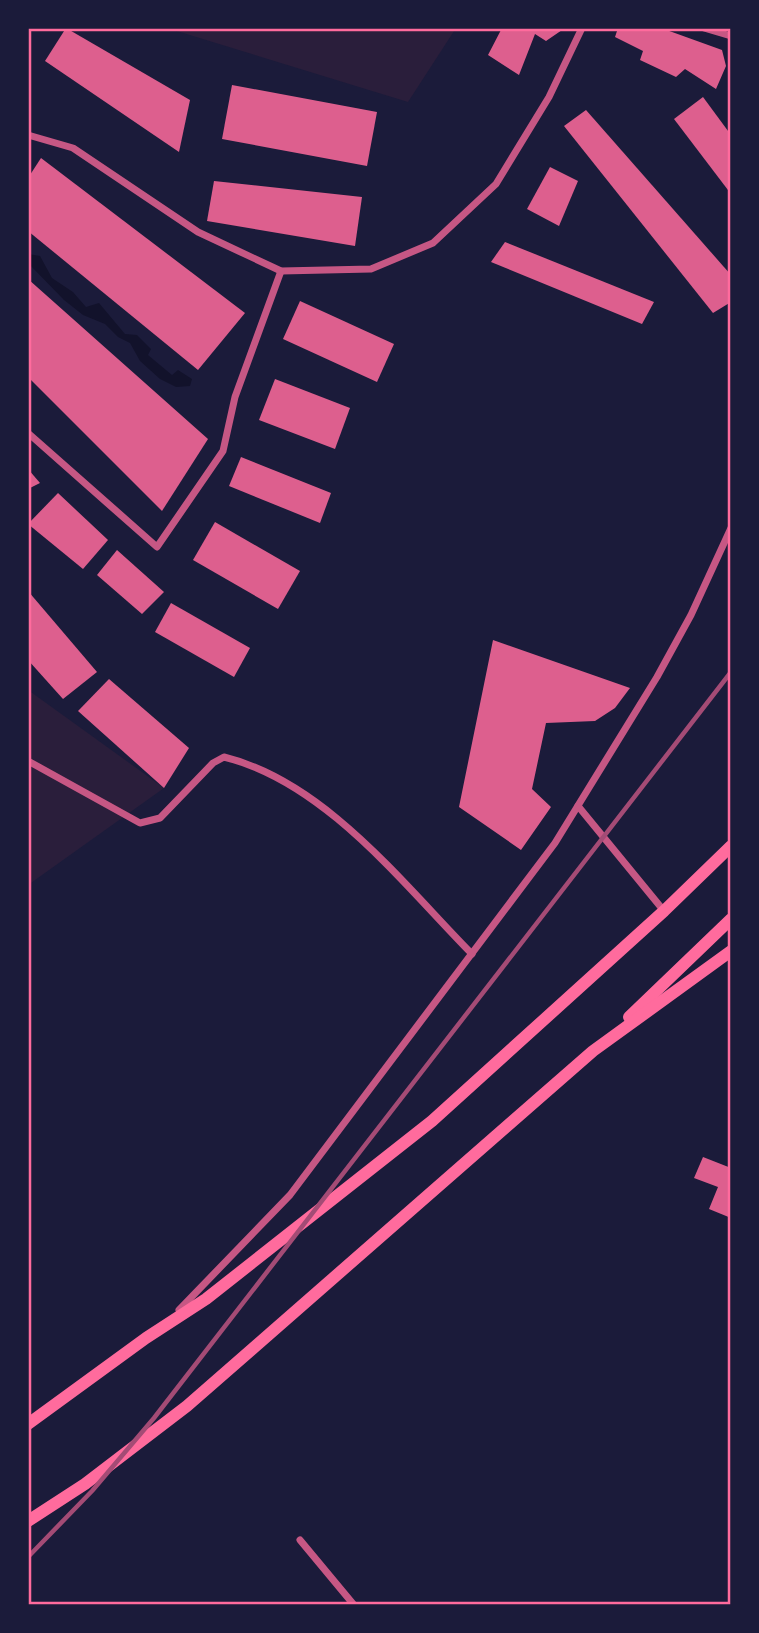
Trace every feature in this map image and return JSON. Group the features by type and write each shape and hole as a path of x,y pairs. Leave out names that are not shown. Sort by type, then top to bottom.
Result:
{"main road":[{"path":"28,1424 146,1338 206,1299 432,1121 664,911 731,846"},
{"path":"28,1521 85,1485 187,1406 593,1051 731,919"},
{"path":"593,1051 731,951"}],"street":[{"path":"28,135 73,148 198,232 281,271 371,269 433,243 496,184 549,97 582,28"},
{"path":"704,28 731,36"},
{"path":"28,433 157,547 223,452 235,397 281,271"},
{"path":"146,1338 181,1309 290,1195 555,844 657,677 691,615 731,528"},
{"path":"28,761 141,822 160,818 213,763 224,757 276,776 348,825 472,954"},
{"path":"578,806 664,911"},
{"path":"300,1540 354,1605"}],"shaded area":[{"path":"167,28 456,28 408,102"},
{"path":"28,254 40,256 52,278 73,292 86,307 99,303 125,334 137,335 151,349 148,355 172,375 178,370 192,379 190,386 176,387 160,379 140,361 130,343 118,337 105,324 83,315 64,300 28,263"},
{"path":"28,690 164,788 28,885"}],"building":[{"path":"66,28 190,100 179,152 45,61"},
{"path":"502,28 565,28 546,41 535,34 519,75 488,55"},
{"path":"618,28 661,28 722,50 726,66 716,89 685,69 676,77 640,60 643,51 615,37"},
{"path":"232,85 377,112 367,166 222,139"},
{"path":"703,97 731,135 731,194 674,119"},
{"path":"586,110 731,275 731,302 713,313 564,126"},
{"path":"41,158 245,313 198,370 28,231 28,178"},
{"path":"550,167 578,181 559,226 527,209"},
{"path":"214,181 362,197 355,246 207,221"},
{"path":"505,242 654,302 642,324 491,262"},
{"path":"28,279 208,439 162,511 28,377"},
{"path":"300,301 394,344 377,382 283,339"},
{"path":"275,379 350,408 335,449 259,420"},
{"path":"241,457 331,493 320,523 229,486"},
{"path":"28,469 40,483 28,489"},
{"path":"58,493 108,540 83,569 28,524"},
{"path":"215,522 300,571 278,609 193,560"},
{"path":"117,550 164,592 142,614 97,575"},
{"path":"28,591 97,672 63,699 28,660"},
{"path":"171,603 250,648 234,677 155,632"},
{"path":"493,640 630,688 615,708 595,721 546,723 532,789 551,807 521,850 459,807"},
{"path":"109,679 189,748 164,788 78,711"},
{"path":"703,1157 731,1168 731,1218 709,1209 718,1187 694,1178"}],"railway":[{"path":"28,1557 92,1491 154,1418 731,672"}]}
